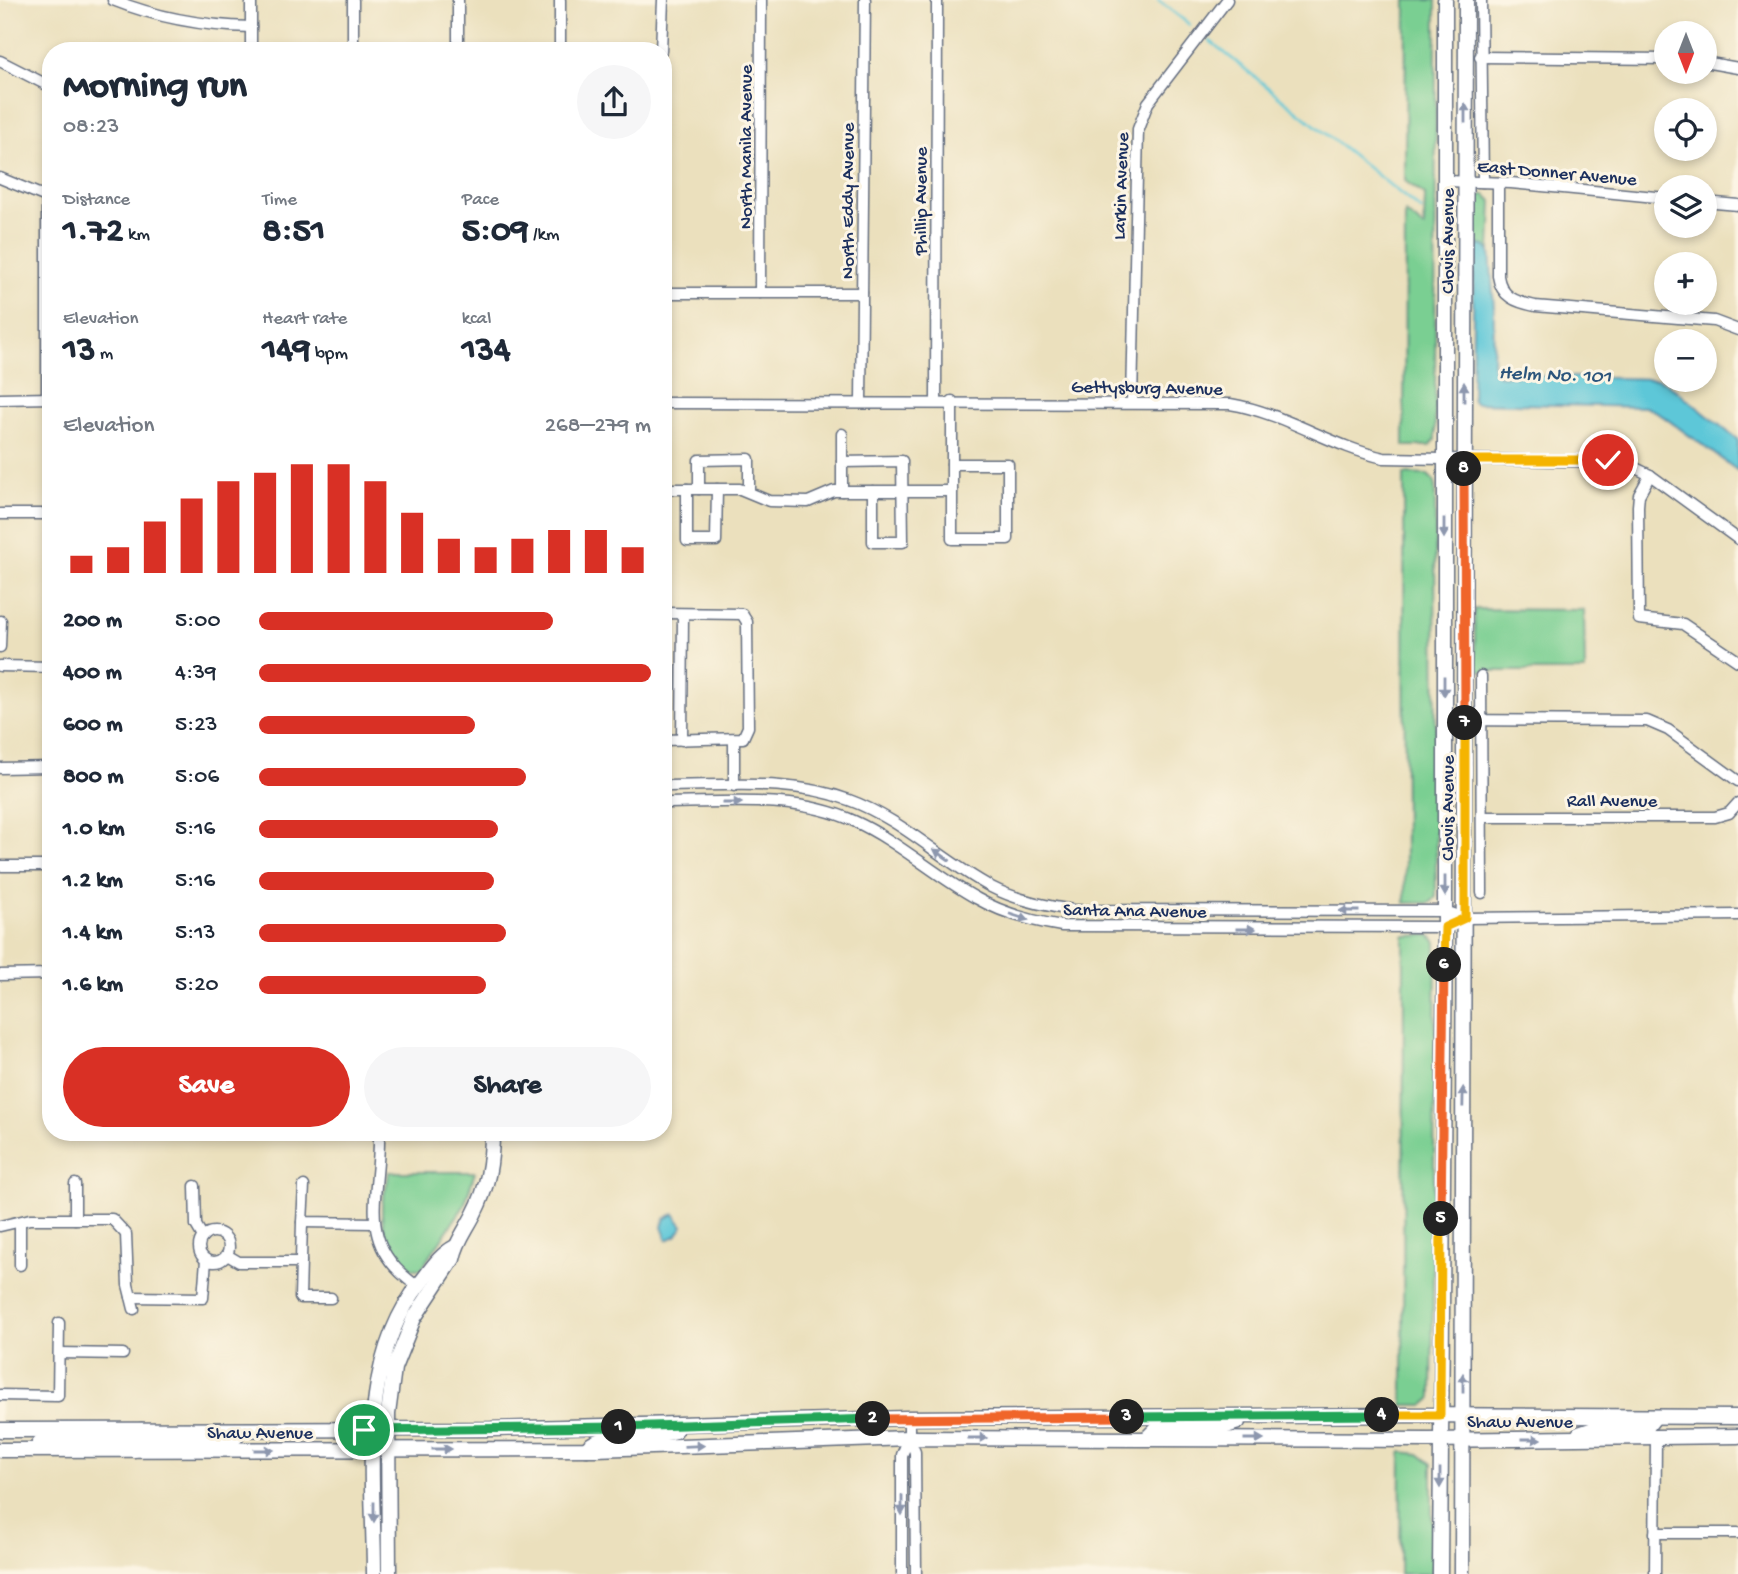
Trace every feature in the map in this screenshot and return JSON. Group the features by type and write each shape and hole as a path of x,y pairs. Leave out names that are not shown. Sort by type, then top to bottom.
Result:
{"main road":[{"name":"Clovis Avenue","path":"1440,1574 1445,927 1445,0"},
{"name":"Clovis Avenue","path":"1462,1574 1466,0"},
{"path":"394,1368 407,1331 453,1259 455,1247 482,1197 492,1157 492,1141"},
{"path":"374,1574 381,1450 378,1379 386,1344 404,1306 418,1286 444,1253 455,1247"},
{"path":"381,1429 394,1368 397,1337 419,1296 418,1286"},
{"name":"Shaw Avenue","path":"0,1430 696,1425 909,1418 1463,1415 1738,1418"},
{"path":"1147,1438 1157,1428 1223,1427 1256,1417"},
{"path":"1561,1439 1597,1428 1647,1427 1654,1418"},
{"path":"587,1449 600,1438 659,1436 696,1425"},
{"path":"1656,1436 1661,1426 1738,1426"},
{"path":"0,1450 61,1440 128,1440 142,1430"},
{"path":"134,1450 145,1440 219,1440 279,1430"},
{"name":"Shaw Avenue","path":"0,1450 587,1449 909,1438 1440,1440 1738,1436"},
{"path":"381,1450 389,1574"}],"street":[{"path":"113,0 173,19 251,27"},
{"path":"251,0 251,42"},
{"path":"353,0 353,42"},
{"path":"458,0 458,42"},
{"path":"560,0 560,42"},
{"path":"661,42 663,0"},
{"name":"North Manila Avenue","path":"760,293 761,0"},
{"name":"North Eddy Avenue","path":"861,402 865,0"},
{"name":"Phillip Avenue","path":"936,402 937,0"},
{"name":"Larkin Avenue","path":"1132,402 1138,129 1148,103 1227,0"},
{"path":"1481,0 1483,182"},
{"path":"1480,57 1654,59"},
{"path":"0,61 42,82"},
{"path":"1717,64 1738,68"},
{"path":"0,178 42,196"},
{"name":"East Donner Avenue","path":"1445,181 1654,197"},
{"path":"1498,183 1498,276 1500,287 1512,299 1535,306 1714,321 1738,330"},
{"path":"1717,203 1738,205"},
{"path":"672,293 862,293"},
{"path":"0,399 42,398"},
{"path":"952,401 952,464 952,539 1008,539 1008,464 952,464"},
{"name":"Gettysburg Avenue","path":"672,403 1210,402 1249,407 1368,454 1401,460 1623,462 1650,475"},
{"path":"842,434 842,491"},
{"path":"717,489 716,541 687,541 699,460 749,459 749,492"},
{"path":"842,461 902,461 903,542 873,542 873,491"},
{"path":"1738,539 1650,475 1639,495 1638,506 1639,619 1683,624 1738,662"},
{"path":"672,489 740,489 769,501 808,502 834,491 952,491"},
{"path":"0,514 42,514"},
{"path":"672,613 742,614 747,622 748,727 743,738 734,740 672,740"},
{"path":"682,740 683,614"},
{"path":"0,647 1,621"},
{"path":"0,666 42,667"},
{"path":"1481,676 1482,893"},
{"path":"1444,720 1647,721 1668,730 1738,781"},
{"path":"734,740 734,786"},
{"path":"0,775 0,768 42,767"},
{"name":"Santa Ana Avenue","path":"672,786 792,786 849,800 894,822 992,887 1049,907 1096,912 1445,911 1465,918 1738,915"},
{"name":"Santa Ana Avenue","path":"672,803 771,803 823,810 884,836 975,898 1027,920 1062,926 1445,927 1465,918"},
{"name":"Rall Avenue","path":"1482,817 1715,817 1730,813 1738,803"},
{"path":"0,866 42,866"},
{"path":"0,975 42,974"},
{"path":"379,1141 380,1163 374,1223 377,1238 390,1264 418,1286"},
{"path":"75,1184 75,1219"},
{"path":"195,1186 196,1225 203,1237"},
{"path":"304,1186 300,1298 331,1298"},
{"path":"0,1226 20,1222 112,1219 126,1234 128,1285 133,1303 203,1298 206,1260 199,1246 203,1237 213,1232 223,1235 229,1246 228,1255"},
{"path":"20,1222 20,1265"},
{"path":"302,1222 374,1223"},
{"path":"206,1260 216,1262 228,1255"},
{"path":"228,1255 240,1262 301,1262"},
{"path":"0,1395 58,1396 59,1323"},
{"path":"59,1353 124,1354"},
{"path":"902,1574 902,1455 909,1438 909,1418"},
{"path":"1655,1574 1656,1436"},
{"path":"909,1438 915,1452 916,1574"},
{"path":"1656,1533 1738,1533"}],"green space":[{"path":"1406,0 1436,0 1435,440 1430,446 1404,446 1405,213 1424,227 1425,195 1405,181"},
{"path":"1479,195 1486,195 1492,201 1490,251 1485,246 1474,245 1474,201"},
{"path":"1404,474 1428,475 1435,482 1436,897 1430,903 1405,903"},
{"path":"1474,609 1584,610 1585,671 1476,671"},
{"path":"1430,935 1436,942 1432,1398 1424,1405 1403,1405 1404,936"},
{"path":"389,1172 475,1172 464,1206 421,1269 412,1269 405,1262 389,1241 383,1224 382,1205"},
{"path":"1401,1452 1419,1454 1432,1464 1432,1574 1400,1574"}],"water":[{"path":"1474,245 1485,246 1490,251 1494,308 1493,369 1499,375 1654,379 1654,392 1678,392 1738,440 1738,471 1657,412 1645,407 1475,403 1472,399"},
{"path":"674,1214 683,1226 676,1236 667,1240 662,1227 665,1218"}],"waterway":[{"name":"Helm No. 101","path":"1158,0 1190,25"},
{"name":"Helm No. 101","path":"1210,41 1421,210"}],"route":[{"path":"364,1430 598,1428 909,1418 1440,1415 1445,927 1465,918 1464,460 1608,460"}]}
